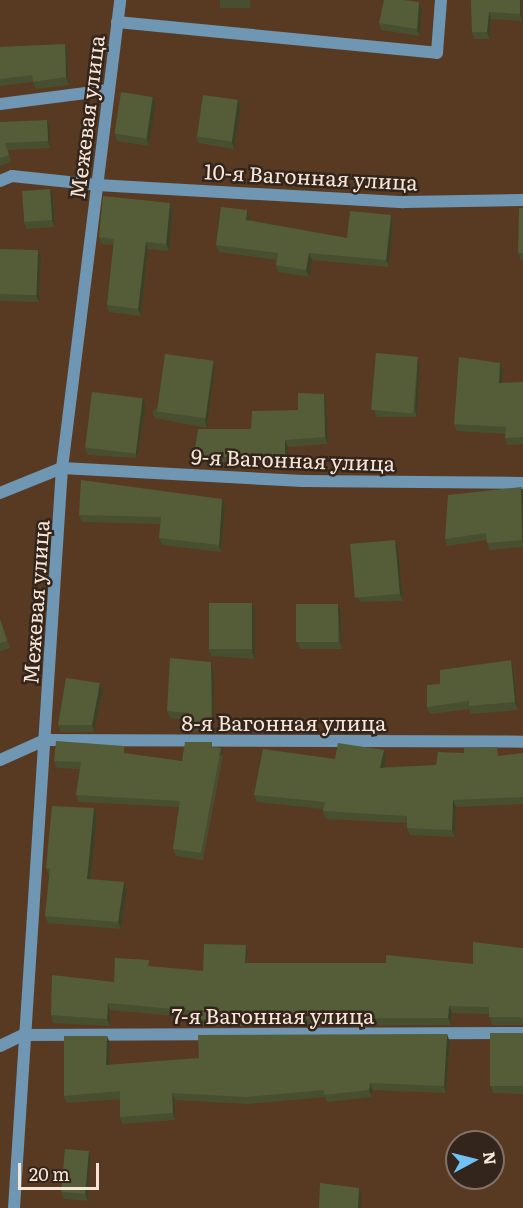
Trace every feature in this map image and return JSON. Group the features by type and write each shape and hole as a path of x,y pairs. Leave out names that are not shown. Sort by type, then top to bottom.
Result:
{"street":[{"name":"Межевая улица","path":"14,1208 23,1035 63,468 120,0"},
{"path":"117,22 436,53 441,0"},
{"path":"0,104 109,90"},
{"name":"10-я Вагонная улица","path":"0,181 12,176 97,185 404,202 523,200"},
{"path":"0,493 63,468"},
{"name":"9-я Вагонная улица","path":"63,468 303,481 523,483"},
{"path":"0,760 45,740"},
{"name":"8-я Вагонная улица","path":"45,740 523,742"},
{"name":"7-я Вагонная улица","path":"23,1035 523,1033"},
{"path":"0,1046 23,1035"}],"building":[{"path":"384,0 419,2 417,29 379,23"},
{"path":"471,0 520,0 520,14 489,12 487,32 472,32"},
{"path":"65,44 66,77 33,82 32,75 0,79 0,47"},
{"path":"121,92 153,97 146,138 114,133"},
{"path":"203,95 238,100 232,141 197,137"},
{"path":"47,120 48,141 5,143 9,155 0,158 0,122"},
{"path":"50,189 52,220 24,222 22,191"},
{"path":"103,196 170,203 166,244 146,242 138,309 107,305 114,239 99,237"},
{"path":"221,207 247,210 246,220 347,238 350,211 391,215 386,260 309,253 306,270 276,265 278,253 216,245"},
{"path":"519,208 523,208 523,253 518,253"},
{"path":"0,249 38,250 36,295 0,294"},
{"path":"376,353 418,357 413,413 371,410"},
{"path":"165,354 214,361 205,418 157,411"},
{"path":"459,357 500,363 499,383 523,382 523,437 505,438 506,427 454,424"},
{"path":"92,392 143,398 136,454 85,448"},
{"path":"298,393 324,394 325,437 285,440 285,454 238,455 237,458 194,455 198,429 251,429 252,411 298,410"},
{"path":"81,480 222,499 219,545 159,538 161,517 79,515"},
{"path":"521,487 522,540 487,543 486,533 445,539 448,495"},
{"path":"395,540 400,594 355,598 350,544"},
{"path":"209,603 252,603 252,649 209,649"},
{"path":"296,604 338,604 338,642 296,642"},
{"path":"0,619 7,641 0,643"},
{"path":"170,658 211,662 212,725 187,725 189,713 167,711"},
{"path":"511,660 515,702 469,706 469,701 427,707 427,685 440,684 440,670"},
{"path":"66,678 100,683 92,725 58,725"},
{"path":"56,741 124,746 124,753 182,761 185,742 212,742 212,747 221,748 201,853 173,849 180,801 76,795 81,762 54,761"},
{"path":"338,743 384,750 380,768 436,765 438,752 464,753 464,748 497,747 498,756 523,753 523,797 453,800 452,830 407,828 407,816 323,811 325,802 254,795 263,749 335,759"},
{"path":"52,806 94,808 87,879 124,882 118,922 45,916 50,869 46,868"},
{"path":"473,942 523,948 523,1019 520,1017 489,1017 489,1007 449,1006 448,1018 197,1019 196,1011 108,1003 107,1019 51,1015 52,975 114,982 115,958 149,960 148,966 203,971 204,944 246,945 245,963 386,963 386,955 473,964"},
{"path":"490,1033 523,1033 523,1086 490,1086"},
{"path":"447,1034 444,1086 370,1083 369,1090 324,1095 324,1090 246,1097 172,1093 173,1113 120,1117 120,1091 64,1096 64,1036 107,1036 106,1065 199,1058 198,1035"},
{"path":"65,1149 89,1151 85,1194 61,1192"},
{"path":"320,1183 359,1188 358,1208 319,1208"}]}
